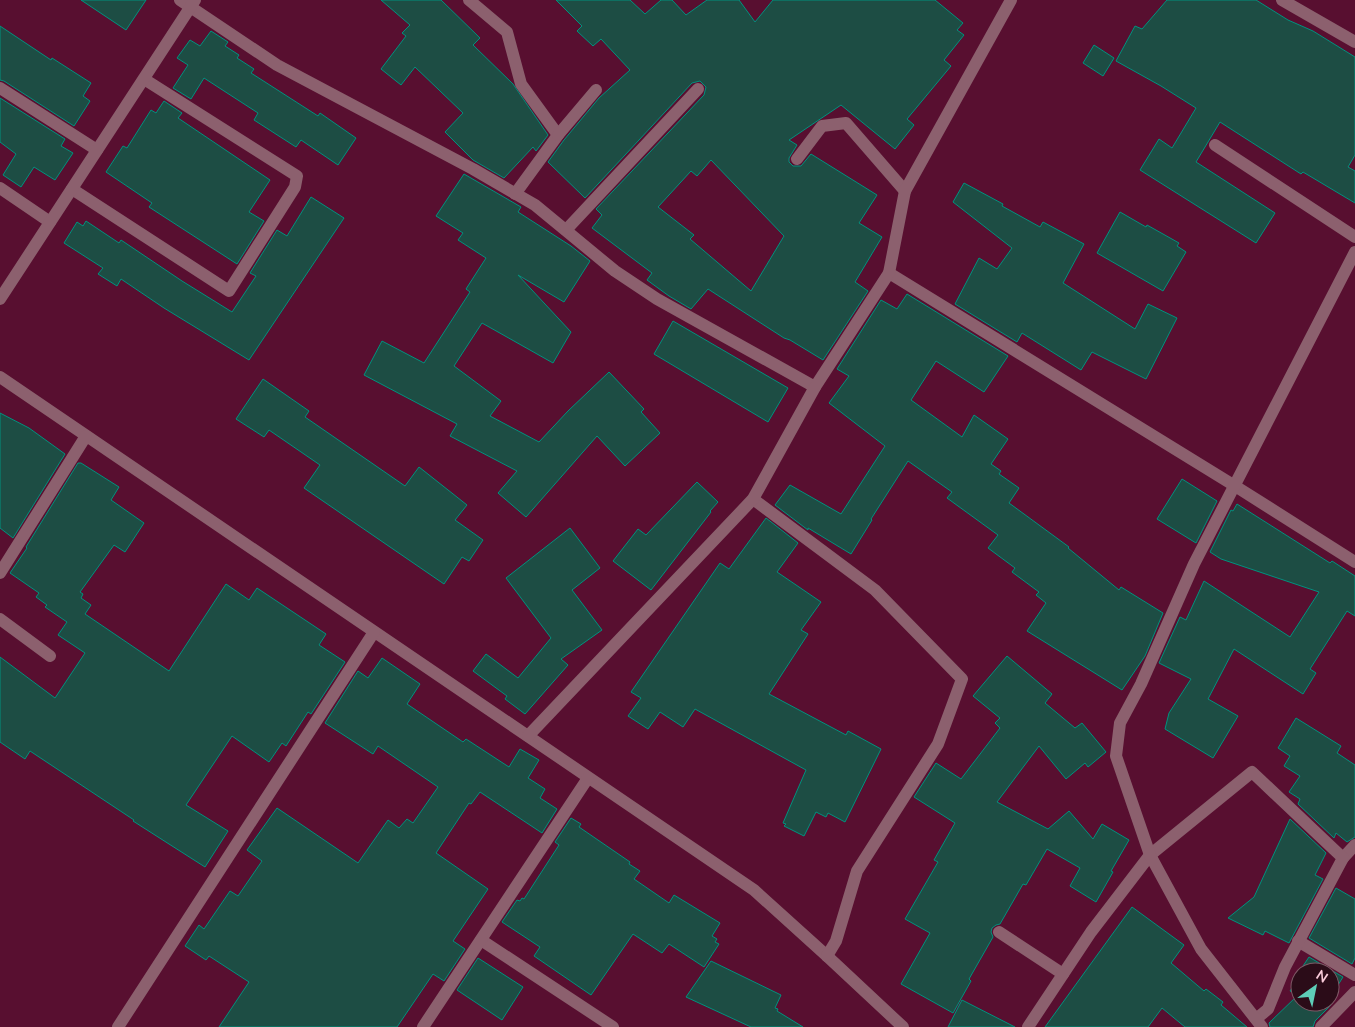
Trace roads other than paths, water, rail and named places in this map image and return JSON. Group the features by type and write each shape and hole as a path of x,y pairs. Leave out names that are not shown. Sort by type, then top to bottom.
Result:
{"street":[{"path":"469,0 507,32 521,84 558,135"},
{"path":"528,736 753,499 815,387 889,273 905,191 1011,0"},
{"path":"1282,0 1355,42"},
{"path":"0,299 144,79 189,2 277,65 473,169 535,205 615,271 657,299 815,387"},
{"path":"72,189 229,290 296,187 297,176 144,79"},
{"path":"0,88 97,150"},
{"path":"566,230 698,89"},
{"path":"515,194 558,135 596,90"},
{"path":"797,159 822,126 846,123 905,191"},
{"path":"1215,145 1355,237"},
{"path":"0,188 50,222"},
{"path":"1355,252 1194,564 1141,684 1120,723 1116,756 1150,855 1201,949 1259,1023 1268,1009 1284,967 1298,941 1343,858 1355,845"},
{"path":"889,273 1355,562"},
{"path":"0,377 754,890 828,956 903,1027"},
{"path":"0,573 86,436"},
{"path":"753,499 875,590 962,679 938,744 857,871 836,941 828,956"},
{"path":"0,619 50,656"},
{"path":"118,1027 374,632"},
{"path":"1028,1027 1090,932 1150,855 1252,772 1343,858"},
{"path":"423,1027 588,778"},
{"path":"999,932 1063,974"},
{"path":"481,940 612,1027"},
{"path":"1298,941 1355,974"},
{"path":"1322,1027 1355,992"}]}
